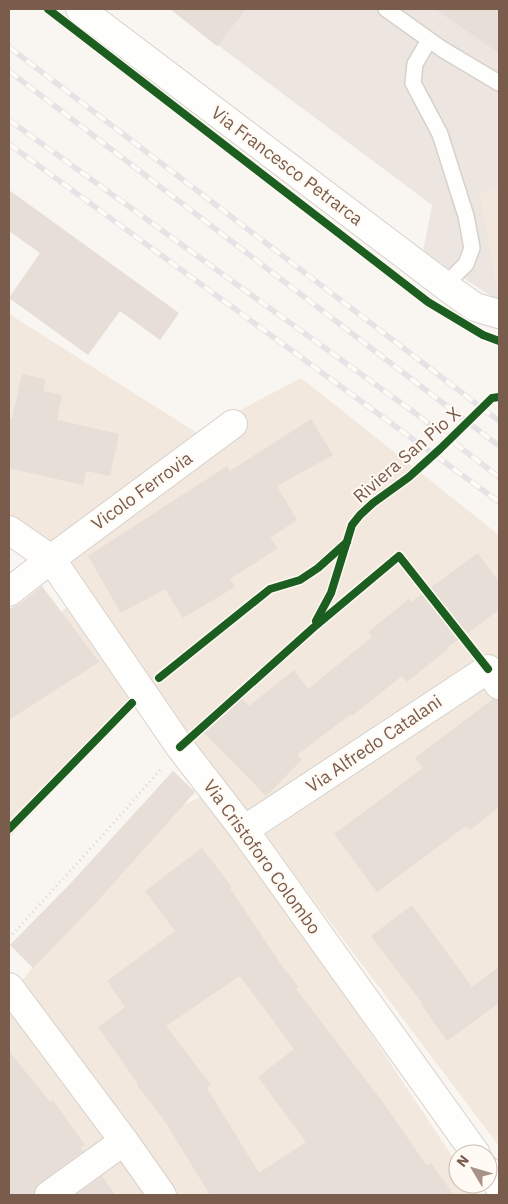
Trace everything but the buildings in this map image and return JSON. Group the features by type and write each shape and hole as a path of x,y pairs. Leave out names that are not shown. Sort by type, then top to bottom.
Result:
{"street":[{"name":"Via Francesco Petrarca","path":"80,9 475,307 499,314"},
{"name":"Vicolo Ferrovia","path":"9,592 233,424"},
{"path":"9,530 51,559"},
{"name":"Via Cristoforo Colombo","path":"51,559 180,746 244,830 469,1144"},
{"name":"Via Alfredo Catalani","path":"244,830 488,668 499,685"},
{"path":"9,987 162,1195"},
{"path":"49,1195 124,1141"}],"lane":[{"path":"386,9 442,49 499,83"},
{"path":"430,40 415,64 413,84 440,134 466,216 472,248 466,264 451,279 433,276"}],"path":[{"path":"9,938 102,836 180,746"}],"shaded area":[{"path":"171,9 499,9 499,188 479,193 499,301 423,252 432,205"},
{"path":"499,188 499,295 478,193"},
{"path":"9,314 197,433 301,378 499,535 499,1146 40,537 9,514"},
{"path":"67,607 82,622 138,702 9,838 9,653"},
{"path":"207,794 265,875 448,1150 448,1194 478,1195 9,1195 9,998 83,901 175,809"}],"railway":[{"path":"9,47 499,421"},
{"path":"9,71 499,446"},
{"path":"9,120 415,413 499,477"},
{"path":"9,144 499,502"}],"cycle path":[{"path":"48,9 428,302 483,335 499,341"},
{"name":"Riviera San Pio X","path":"316,621 331,593 352,525 360,515 373,503 409,477 492,398 499,397"},
{"path":"159,678 270,589 300,580 318,568 347,542"},
{"path":"180,747 313,628 399,556 488,669"},
{"path":"9,829 132,703"}]}
